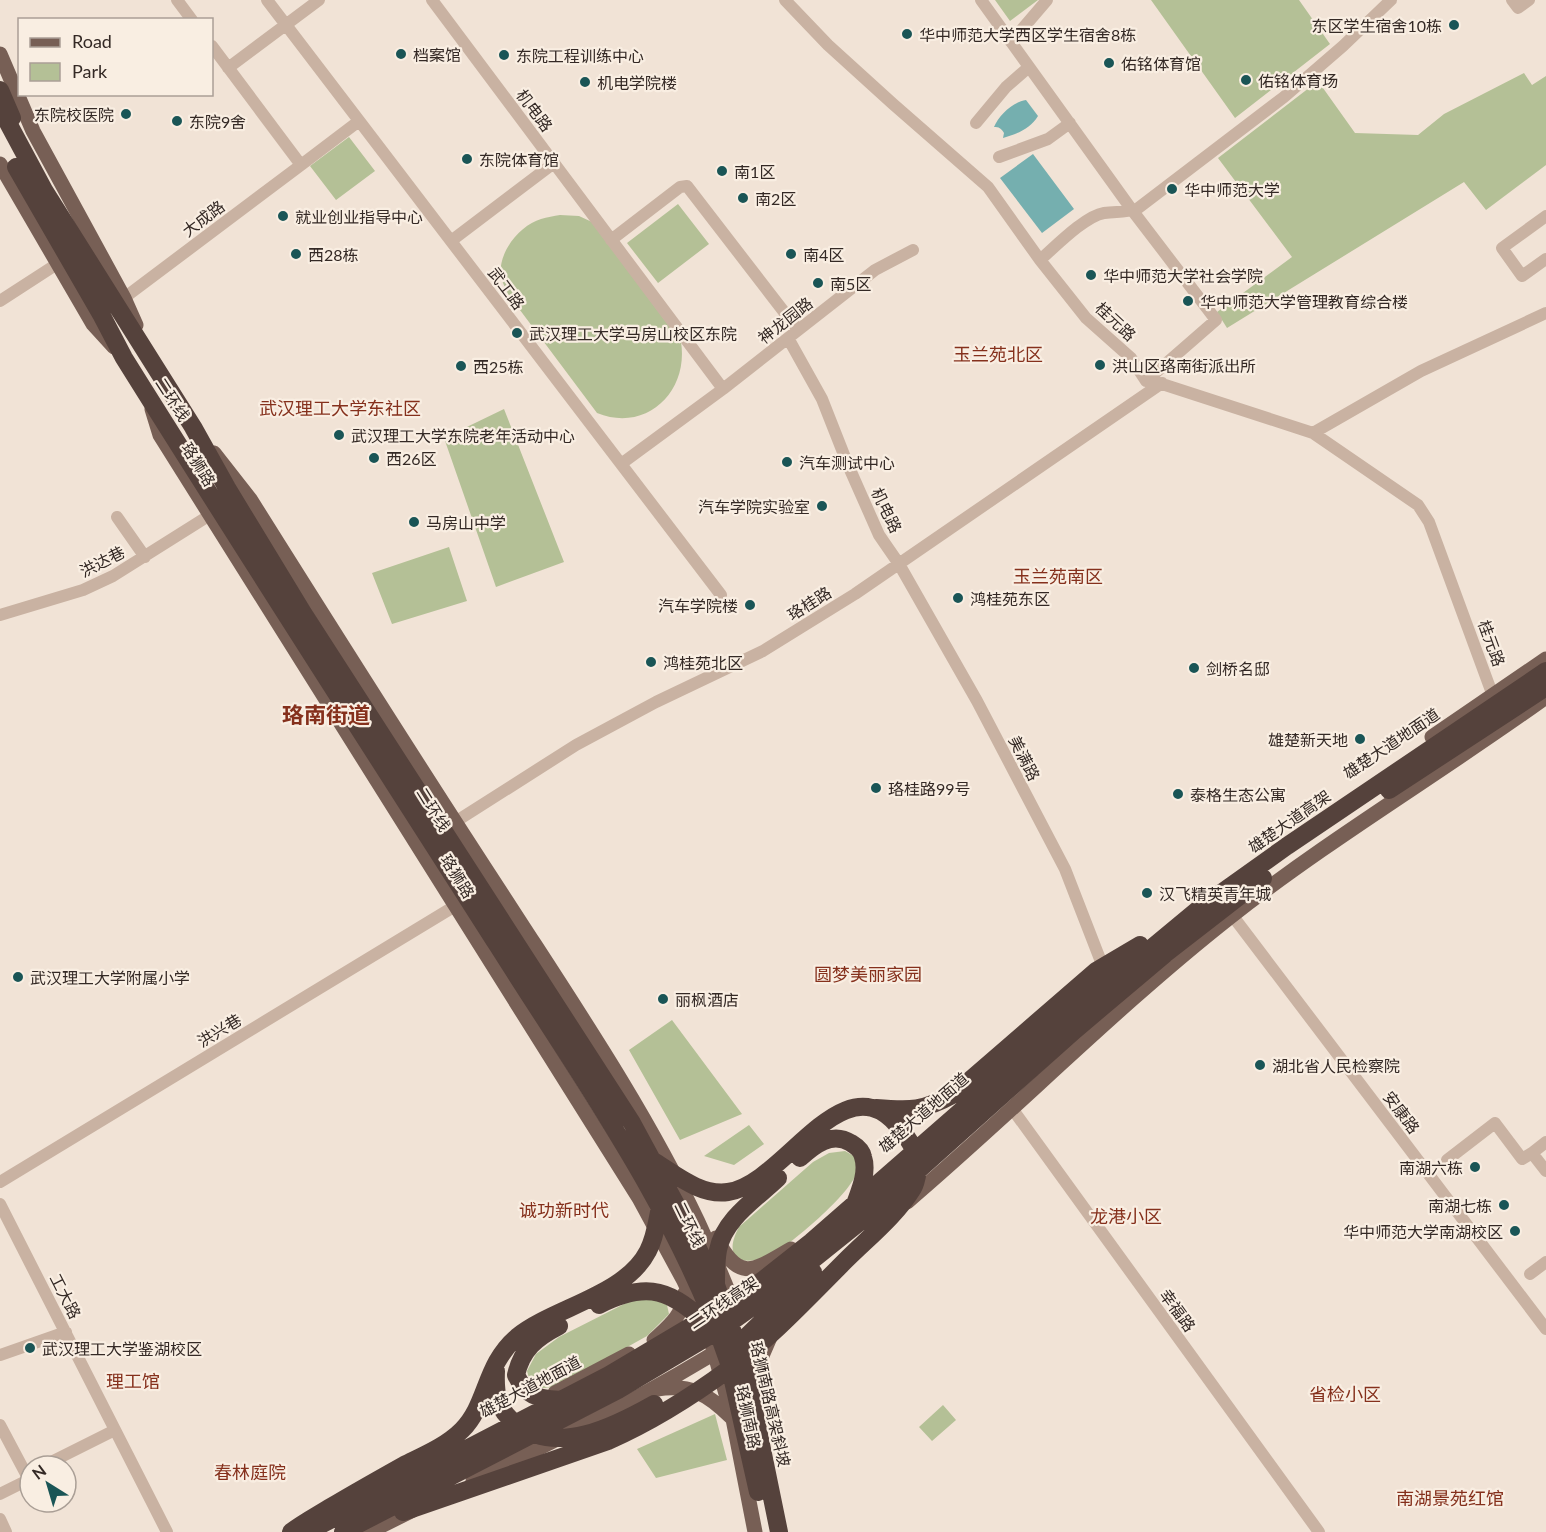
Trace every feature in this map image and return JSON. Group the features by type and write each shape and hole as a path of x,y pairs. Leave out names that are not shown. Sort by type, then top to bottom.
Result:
{"highway":[{"path":"0,90 14,122 61,205 81,250"},
{"name":"二环线","path":"0,108 26,160 150,357 303,613 569,1041 660,1208 702,1294 718,1348 729,1363 767,1532"},
{"name":"二环线","path":"0,136 148,398 569,1041"},
{"name":"雄楚大道高架","path":"1070,1025 1200,908 1287,846 1546,671"},
{"name":"雄楚大道高架","path":"1070,1025 1294,854 1546,687"},
{"path":"653,1161 702,1189 728,1193 761,1179 820,1125 841,1111 872,1107 911,1111 935,1105 954,1094 1096,971 1200,908"},
{"name":"二环线高架","path":"355,1530 618,1390 724,1327 770,1294 1070,1025"},
{"name":"珞狮南路高架斜坡","path":"569,1041 653,1161 723,1289 745,1366 778,1532"},
{"path":"355,1530 608,1441 637,1428 730,1368 778,1327 895,1212 914,1186 918,1168 914,1150 895,1123 872,1107"},
{"path":"497,1360 495,1392 503,1410 511,1421 524,1431 538,1437 552,1439 586,1433 617,1423 664,1399 715,1366 765,1321 860,1211 864,1172 863,1156 856,1146 847,1140 835,1138 822,1141 809,1150 730,1223 718,1250 723,1289"},
{"path":"291,1532 370,1484 449,1442 474,1416 497,1360 507,1346 519,1335 586,1300 626,1277 635,1269 642,1261 653,1239 660,1208"},
{"path":"307,1532 609,1375 716,1312 771,1274 811,1242 860,1211"},
{"path":"557,1402 537,1398 526,1392 516,1375 519,1360 528,1348 546,1333 617,1296 650,1290 673,1296 694,1312 718,1348"}],"main road":[{"path":"0,54 33,131 124,298 150,357"},
{"path":"0,164 93,324 124,358"},
{"name":"珞狮路","path":"148,398 160,435 639,1198 699,1312"},
{"name":"珞狮路","path":"193,427 250,499 587,1025 644,1119 686,1198 742,1336"},
{"name":"雄楚大道地面道","path":"286,1532 378,1488 654,1340 699,1312 723,1289 791,1249 1106,975 1190,906 1546,659"},
{"path":"355,1530 591,1423 742,1336 788,1304 924,1188 1011,1107 1191,948 1232,915 1302,864 1546,697"},
{"path":"686,1198 705,1217 725,1255 741,1268 752,1269 791,1249"},
{"path":"654,1340 682,1308 685,1298 684,1281"},
{"path":"755,1387 766,1345 788,1304"},
{"name":"珞狮南路","path":"699,1312 718,1348 755,1532"},
{"name":"珞狮南路","path":"742,1336 785,1532"},
{"path":"651,1390 669,1387 687,1388 704,1394 733,1419"}],"street":[{"path":"177,0 190,18"},
{"name":"武工路","path":"267,0 721,595"},
{"path":"228,68 319,0"},
{"name":"机电路","path":"432,0 723,389"},
{"name":"桂元路","path":"785,0 852,67 988,187 1040,260 1086,318 1131,358 1146,381 1162,383 1313,433 1418,505 1429,522 1493,696"},
{"path":"981,0 1132,210 1216,320 1146,381"},
{"path":"1011,42 1047,0"},
{"path":"1040,260 1088,220 1102,213 1123,213 1137,209 1284,97 1343,46 1391,0"},
{"path":"1515,4 1529,0"},
{"path":"213,47 301,165"},
{"path":"976,123 1006,87 1029,67"},
{"name":"大成路","path":"124,298 359,121"},
{"path":"999,157 1048,139 1070,123"},
{"path":"451,241 554,163"},
{"name":"机电路","path":"611,240 680,187 687,186 793,334 879,535 899,564"},
{"path":"1546,216 1502,248 1522,276 1546,259"},
{"name":"神龙园路","path":"621,464 723,389 875,270 913,250"},
{"path":"0,301 57,264"},
{"path":"1313,433 1421,371 1546,313"},
{"name":"珞桂路","path":"455,822 576,745 656,702 763,651 855,594 1162,383"},
{"name":"洪达巷","path":"0,615 83,590 145,557 210,515"},
{"path":"117,517 145,557"},
{"name":"美满路","path":"899,564 977,701 1065,869 1104,964 1106,975"},
{"name":"洪兴巷","path":"0,1182 455,906"},
{"name":"安康路","path":"1232,915 1546,1329"},
{"name":"幸福路","path":"1011,1107 1319,1532"},
{"path":"1447,1160 1495,1123 1522,1160 1546,1142"},
{"path":"1532,1153 1546,1171"},
{"name":"工大路","path":"0,1204 167,1532"},
{"path":"1530,1274 1546,1262"},
{"path":"0,1355 66,1332"},
{"path":"0,1425 18,1456"},
{"path":"70,1454 117,1433"},
{"path":"78,1454 117,1433"},
{"path":"0,1487 18,1480"},
{"path":"0,1494 18,1482"},
{"path":"0,1519 6,1532"}],"green space":[{"path":"995,0 1038,0 1010,21"},
{"name":"佑铭体育场","path":"1151,0 1299,0 1330,44 1235,118"},
{"path":"1524,73 1532,85 1546,76 1546,165 1486,210 1464,182 1227,328 1217,312 1292,257 1218,158 1318,81 1355,133 1418,135 1444,114"},
{"path":"349,137 375,171 336,200 310,166"},
{"path":"678,204 709,244 658,283 627,243"},
{"path":"560,215 579,216 592,222 681,342 682,360 671,392 647,413 615,418 597,413 508,294 503,283 501,268 506,250 512,241 533,222"},
{"path":"504,409 564,562 496,587 444,438"},
{"path":"449,547 467,601 392,624 372,573"},
{"path":"672,1020 742,1114 680,1140 629,1050"},
{"path":"749,1125 764,1144 734,1165 704,1156"},
{"path":"845,1151 854,1156 857,1165 856,1174 830,1208 786,1245 764,1258 745,1261 735,1256 733,1244 739,1227 813,1162 829,1153"},
{"path":"654,1298 667,1305 669,1314 647,1336 559,1385 543,1388 535,1386 529,1378 527,1371 536,1354 559,1337 630,1301"},
{"path":"943,1405 956,1420 932,1441 919,1427"},
{"path":"715,1414 727,1460 656,1478 637,1449"}],"water":[{"path":"1026,100 1038,116 1023,130 1003,138 1002,130 994,127 996,122 1011,106"},
{"path":"1033,154 1074,209 1042,233 1000,178"}],"place":[{"name":"东区学生宿舍10栋","path":"1454,25"},
{"name":"华中师范大学西区学生宿舍8栋","path":"907,34"},
{"name":"档案馆","path":"401,54"},
{"name":"东院工程训练中心","path":"504,55"},
{"name":"佑铭体育馆","path":"1109,63"},
{"name":"佑铭体育场","path":"1246,80"},
{"name":"机电学院楼","path":"585,82"},
{"name":"东院校医院","path":"126,114"},
{"name":"东院9舍","path":"177,121"},
{"name":"东院体育馆","path":"467,159"},
{"name":"南1区","path":"722,171"},
{"name":"华中师范大学","path":"1172,189"},
{"name":"南2区","path":"743,198"},
{"name":"就业创业指导中心","path":"283,216"},
{"name":"西28栋","path":"296,254"},
{"name":"南4区","path":"791,254"},
{"name":"华中师范大学社会学院","path":"1091,275"},
{"name":"南5区","path":"818,283"},
{"name":"华中师范大学管理教育综合楼","path":"1188,301"},
{"name":"武汉理工大学马房山校区东院","path":"517,333"},
{"name":"洪山区珞南街派出所","path":"1100,365"},
{"name":"西25栋","path":"461,366"},
{"name":"武汉理工大学东院老年活动中心","path":"339,435"},
{"name":"西26区","path":"374,458"},
{"name":"汽车测试中心","path":"787,462"},
{"name":"汽车学院实验室","path":"822,506"},
{"name":"马房山中学","path":"414,522"},
{"name":"鸿桂苑东区","path":"958,598"},
{"name":"汽车学院楼","path":"750,605"},
{"name":"鸿桂苑北区","path":"651,662"},
{"name":"剑桥名邸","path":"1194,668"},
{"name":"雄楚新天地","path":"1360,739"},
{"name":"珞桂路99号","path":"876,788"},
{"name":"泰格生态公寓","path":"1178,794"},
{"name":"汉飞精英青年城","path":"1147,893"},
{"name":"武汉理工大学附属小学","path":"18,977"},
{"name":"丽枫酒店","path":"663,999"},
{"name":"湖北省人民检察院","path":"1260,1065"},
{"name":"南湖六栋","path":"1475,1167"},
{"name":"南湖七栋","path":"1504,1205"},
{"name":"华中师范大学南湖校区","path":"1515,1231"},
{"name":"武汉理工大学鉴湖校区","path":"30,1348"}],"district":[{"name":"玉兰苑北区","path":"998,354"},
{"name":"武汉理工大学东社区","path":"340,408"},
{"name":"玉兰苑南区","path":"1058,576"},
{"name":"珞南街道","path":"326,714"},
{"name":"圆梦美丽家园","path":"868,974"},
{"name":"诚功新时代","path":"564,1210"},
{"name":"龙港小区","path":"1126,1216"},
{"name":"理工馆","path":"133,1381"},
{"name":"省检小区","path":"1345,1394"},
{"name":"春林庭院","path":"250,1472"},
{"name":"南湖景苑红馆","path":"1450,1498"}]}
